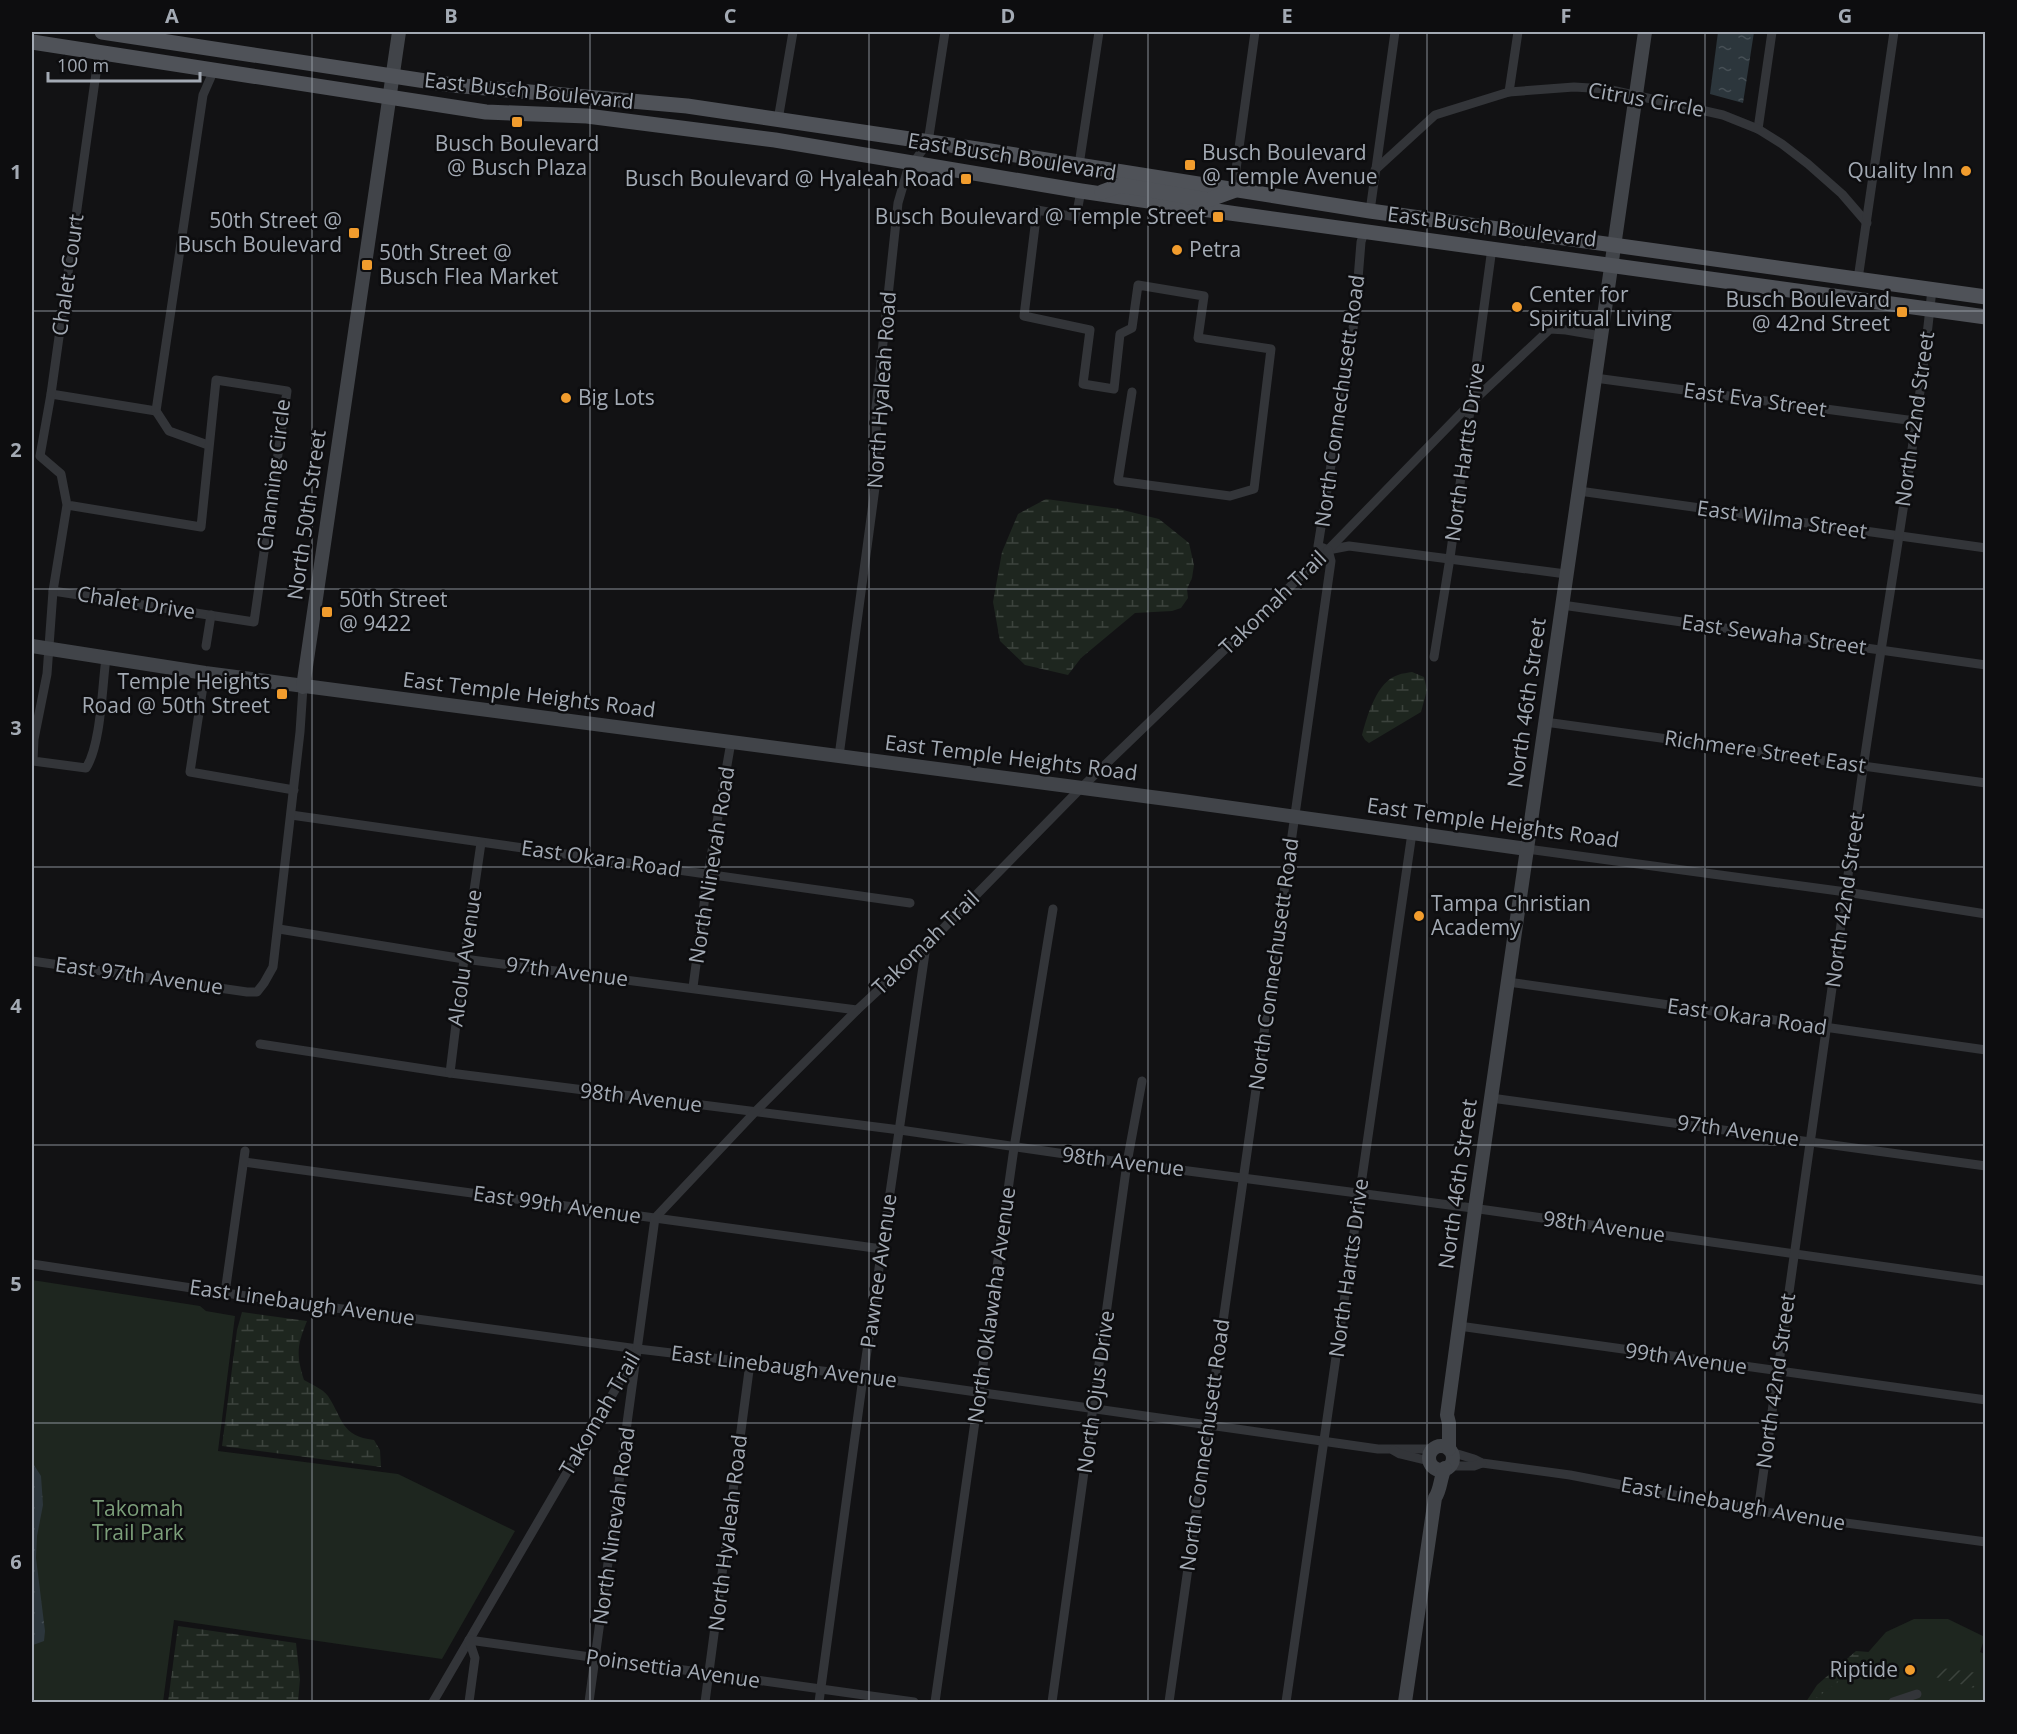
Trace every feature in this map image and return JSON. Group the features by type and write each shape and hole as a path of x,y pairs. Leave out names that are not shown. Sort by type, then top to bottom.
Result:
{"main road":[{"name":"East Busch Boulevard","path":"102,32 170,36 452,85 687,106 1348,208 1986,297"},
{"name":"East Busch Boulevard","path":"32,42 486,112 587,116 775,140 1081,191 1230,213 1986,317"},
{"path":"587,116 617,111 667,114 687,106"},
{"path":"1099,193 1121,185 1208,200 1233,191"},
{"path":"1230,213 1261,202 1331,213 1348,208"},
{"path":"1364,232 1379,222 1392,221 1456,230 1469,224"}],"street":[{"name":"North 50th Street","path":"248,992 257,992 273,967 279,929 303,709 303,687 399,32"},
{"path":"778,120 793,32"},
{"name":"North Hyaleah Road","path":"839,756 877,473 876,408 898,203 912,162 928,142 945,32"},
{"path":"1079,165 1099,32"},
{"path":"1233,191 1255,32"},
{"path":"1370,211 1395,32"},
{"path":"1509,92 1518,32"},
{"name":"North 46th Street","path":"1405,1702 1435,1498 1439,1493 1441,1435 1447,1416 1645,32"},
{"path":"1758,129 1772,32"},
{"path":"1858,279 1894,32"},
{"name":"Chalet Court","path":"51,394 99,52"},
{"path":"208,446 170,431 156,411 204,91 214,70"},
{"name":"Citrus Circle","path":"1375,170 1435,114 1509,92 1574,87 1607,89 1723,115 1758,129 1808,164 1842,194 1867,223"},
{"path":"1081,191 1076,217 1037,210 1024,316 1090,330 1083,384 1114,389 1120,334 1132,328 1138,285 1204,296 1198,338 1271,349 1254,489 1230,496 1118,481 1132,392"},
{"name":"North Connechusett Road","path":"1168,1702 1331,561 1328,550 1318,546 1355,316 1361,242 1364,232"},
{"name":"North Hartts Drive","path":"1434,657 1450,558 1492,248"},
{"name":"North 42nd Street","path":"1758,1511 1932,289"},
{"name":"Takomah Trail","path":"433,1702 638,1349 655,1218 755,1112 857,1010 926,946 1082,788 1328,550 1471,403 1550,329 1601,336"},
{"name":"East Eva Street","path":"1595,378 1915,421"},
{"name":"Channing Circle","path":"67,505 201,527 216,380 287,391 254,622 211,615"},
{"path":"51,394 156,411"},
{"name":"Chalet Drive","path":"51,394 40,456 61,474 67,505 53,591 211,615"},
{"name":"East Wilma Street","path":"1579,491 1986,548"},
{"path":"1328,550 1349,546 1566,574"},
{"path":"53,591 47,674 34,739 33,760 86,768 91,760 96,739 106,658"},
{"name":"East Sewaha Street","path":"1562,604 1986,665"},
{"path":"206,646 211,615"},
{"name":"East Temple Heights Road","path":"32,646 205,674 1082,788 1846,892 1986,914"},
{"path":"205,674 190,772 294,790"},
{"name":"Richmere Street East","path":"1545,722 1986,783"},
{"name":"North Ninevah Road","path":"693,987 708,874 731,742"},
{"name":"East Okara Road","path":"291,815 910,903"},
{"name":"North Hartts Drive","path":"1286,1702 1412,834"},
{"name":"Alcolu Avenue","path":"450,1073 481,843"},
{"name":"North Oklawaha Avenue","path":"935,1702 1014,1148 1053,909"},
{"name":"97th Avenue","path":"279,929 464,958 857,1010"},
{"name":"Pawnee Avenue","path":"819,1702 926,946"},
{"name":"East 97th Avenue","path":"32,961 248,992"},
{"name":"East Okara Road","path":"1508,982 1986,1050"},
{"name":"98th Avenue","path":"260,1044 450,1073 900,1130 1014,1148 1360,1193 1986,1281"},
{"name":"North Ojus Drive","path":"1052,1702 1127,1163 1142,1081"},
{"name":"97th Avenue","path":"1491,1098 1986,1166"},
{"name":"East 99th Avenue","path":"225,1293 244,1156 655,1218 882,1249"},
{"name":"East Linebaugh Avenue","path":"32,1264 225,1293 638,1349 864,1376 1393,1450 1400,1448 1440,1457 1474,1459 1482,1463 1570,1474 1758,1511 1986,1542"},
{"name":"99th Avenue","path":"1459,1326 1986,1400"},
{"name":"North Ninevah Road","path":"590,1702 638,1349"},
{"name":"North Hyaleah Road","path":"705,1702 750,1363"},
{"path":"469,1640 475,1658 470,1702"},
{"name":"Poinsettia Avenue","path":"469,1640 914,1702"},
{"path":"1893,1702 1917,1694"}],"green space":[{"path":"1046,499 1119,509 1159,519 1189,543 1194,565 1187,589 1188,598 1181,608 1172,611 1135,613 1081,658 1068,675 1025,665 1000,641 993,602 1002,552 1018,514"},
{"path":"1412,672 1424,677 1427,690 1421,712 1369,743 1362,735 1374,700 1384,684 1400,674"},
{"name":"Takomah Trail Park","path":"32,1280 200,1306 206,1311 235,1316 218,1451 398,1474 515,1531 442,1659 174,1620 163,1702 32,1702"},
{"path":"242,1312 307,1321 299,1350 304,1380 326,1393 349,1430 355,1435 374,1440 380,1450 381,1467 222,1446 237,1330"},
{"path":"1914,1619 1948,1619 1985,1637 1980,1652 1985,1654 1985,1702 1811,1702 1849,1674 1886,1632"},
{"path":"178,1626 296,1643 300,1679 298,1702 168,1702"},
{"path":"1856,1651 1869,1652 1870,1702 1806,1702 1817,1685"},
{"path":"1942,1668 1978,1673 1972,1676 1970,1683 1985,1691 1935,1677 1936,1670"}],"water":[{"path":"1718,32 1754,32 1743,103 1710,94"},
{"path":"32,1462 41,1476 43,1505 37,1536 36,1558 45,1631 44,1641 33,1645 32,1645"}],"place":[{"name":"Busch Boulevard @ Busch Plaza","path":"517,122"},
{"name":"Busch Boulevard @ Temple Avenue","path":"1190,165"},
{"name":"Quality Inn","path":"1966,171"},
{"name":"Busch Boulevard @ Hyaleah Road","path":"966,179"},
{"name":"Busch Boulevard @ Temple Street","path":"1218,217"},
{"name":"50th Street @ Busch Boulevard","path":"354,233"},
{"name":"Petra","path":"1177,250"},
{"name":"50th Street @ Busch Flea Market","path":"367,265"},
{"name":"Center for Spiritual Living","path":"1517,307"},
{"name":"Busch Boulevard @ 42nd Street","path":"1902,312"},
{"name":"Big Lots","path":"566,398"},
{"name":"50th Street @ 9422","path":"327,612"},
{"name":"Temple Heights Road @ 50th Street","path":"282,694"},
{"name":"Tampa Christian Academy","path":"1419,916"},
{"name":"Riptide","path":"1910,1670"}]}
